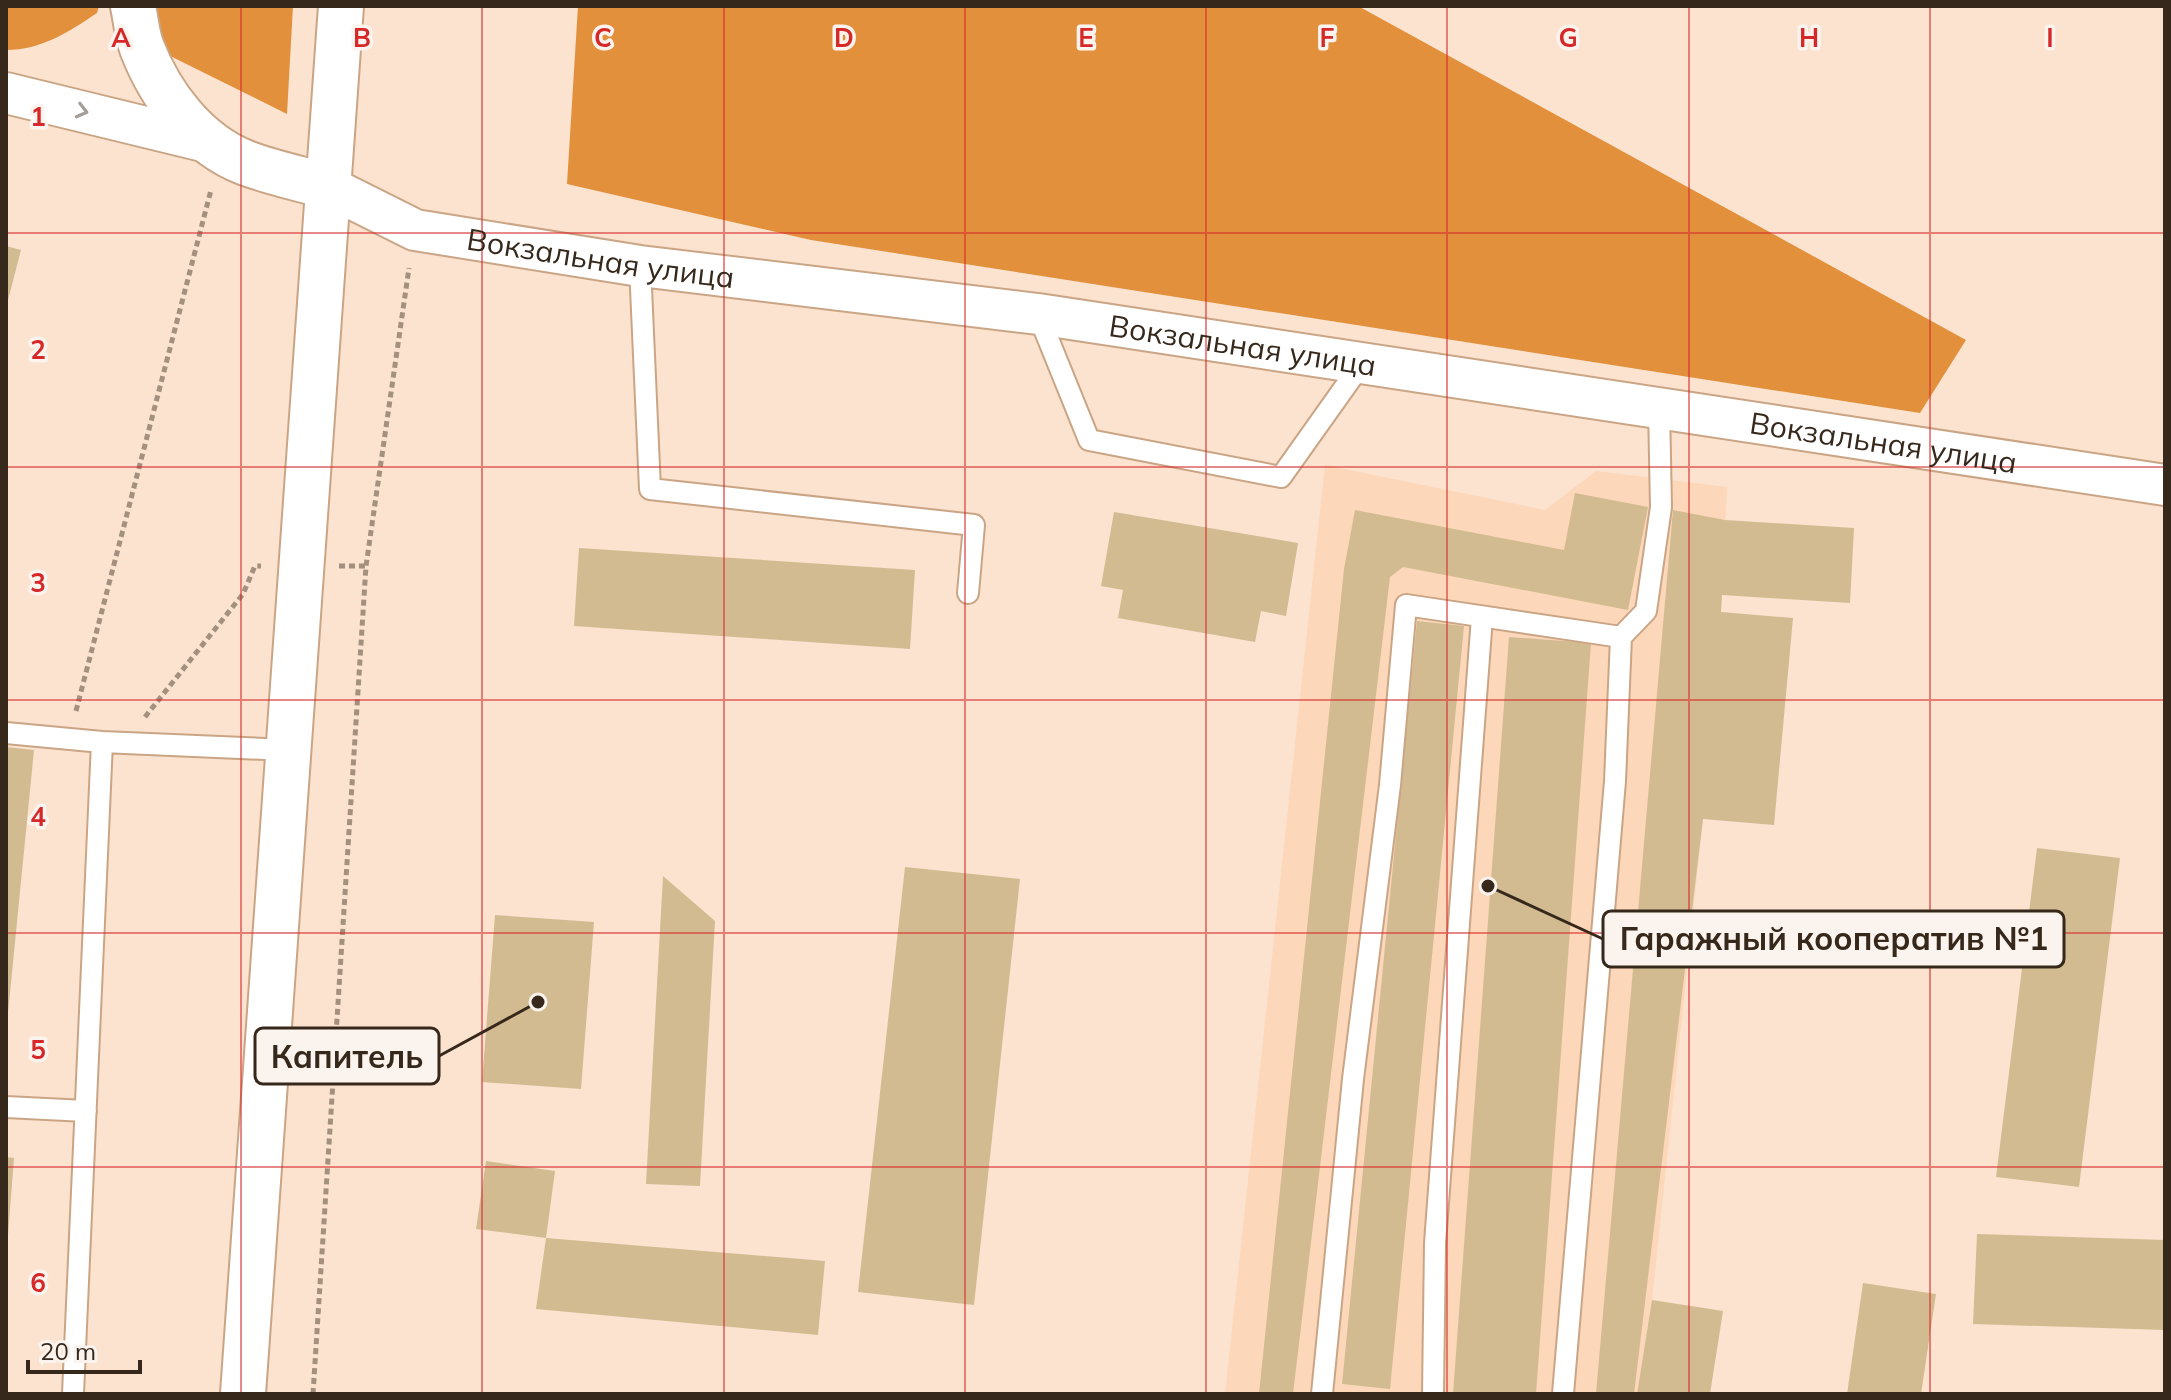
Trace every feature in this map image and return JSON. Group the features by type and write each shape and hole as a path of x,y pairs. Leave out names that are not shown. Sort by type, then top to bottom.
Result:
{"main road":[{"path":"133,6 141,47 176,110 210,162 245,162 329,187"},
{"path":"243,1394 341,6"}],"street":[{"path":"6,93 210,162"},
{"name":"Вокзальная улица","path":"329,187 415,230 640,266 1038,314 2165,485"}],"lane":[{"path":"640,266 650,489 974,525 968,593"},
{"path":"1038,314 1089,440 1281,477 1362,363"},
{"path":"1563,1394 1615,781 1621,637 1646,611 1661,507 1659,408"},
{"path":"1322,1394 1353,1079 1390,785 1406,605 1621,637"},
{"path":"1433,1394 1435,1243 1482,617"},
{"path":"6,733 102,742 288,750"},
{"path":"73,1394 102,742"},
{"path":"6,1107 86,1111"}],"path":[{"path":"69,739 210,162"},
{"path":"313,1394 366,566 415,230"},
{"path":"124,743 243,594 255,566 366,566"}],"shaded area":[{"path":"6,6 99,6 97,13 54,39 31,47 6,50"},
{"path":"149,6 293,6 287,114 148,45"},
{"path":"578,6 1358,6 1966,340 1920,413 811,240 567,184"},
{"path":"1325,465 1545,510 1596,471 1727,487 1719,653 1703,819 1652,1300 1637,1394 1225,1394"}],"building":[{"path":"6,246 21,250 7,304 6,304"},
{"path":"1575,493 1648,507 1628,610 1403,567 1390,577 1293,1394 1259,1394 1344,569 1355,510 1564,550"},
{"path":"1673,510 1725,520 1854,528 1850,603 1722,595 1721,612 1793,618 1774,825 1703,819 1634,1394 1596,1394"},
{"path":"1114,512 1298,543 1286,616 1261,611 1255,642 1118,618 1123,590 1101,586"},
{"path":"579,548 915,570 910,649 574,626"},
{"path":"1417,621 1464,626 1390,1389 1342,1384"},
{"path":"1509,637 1591,643 1536,1394 1453,1394"},
{"path":"6,747 34,750 8,1013 6,1013"},
{"path":"2037,848 2120,858 2079,1187 1996,1177"},
{"path":"905,867 1020,879 974,1305 858,1292"},
{"path":"663,876 715,921 700,1186 646,1184"},
{"path":"495,915 594,922 581,1089 482,1082"},
{"path":"6,1157 14,1158 8,1235 6,1235"},
{"path":"486,1161 555,1171 546,1238 476,1229"},
{"path":"1977,1234 2165,1240 2165,1330 1973,1324"},
{"path":"546,1238 825,1261 818,1335 536,1309"},
{"path":"1863,1283 1936,1294 1921,1394 1847,1394"},
{"path":"1652,1300 1723,1311 1710,1394 1637,1394"}],"place":[{"name":"Гаражный кооператив №1","path":"1488,886"},
{"name":"Капитель","path":"538,1002"}]}
